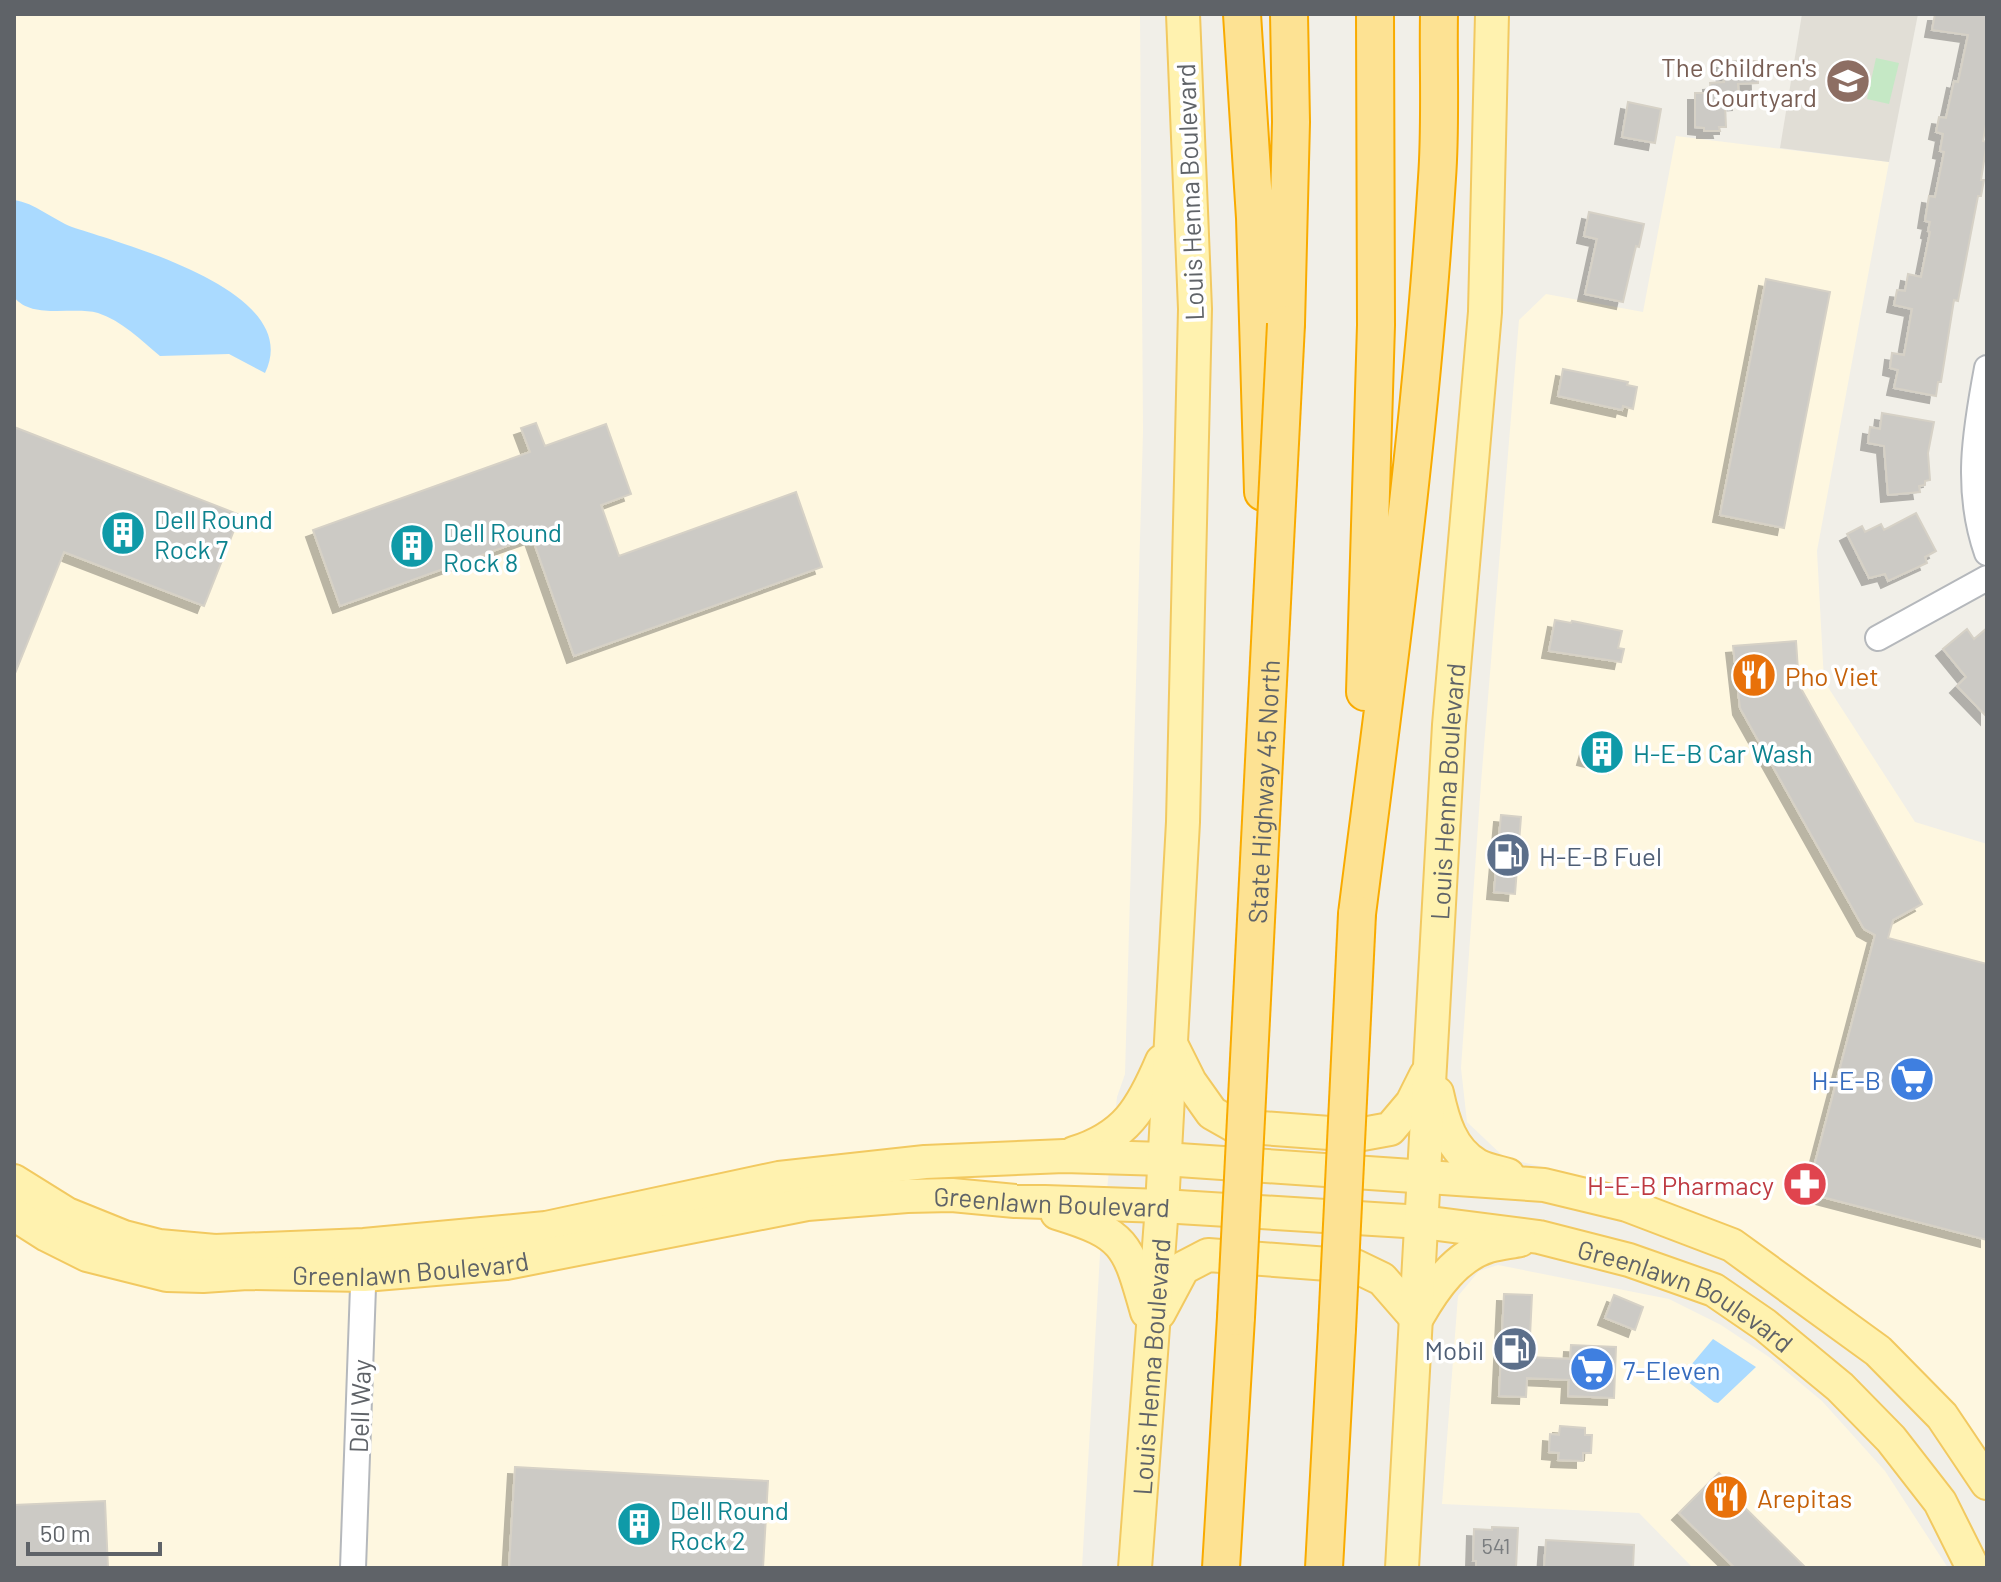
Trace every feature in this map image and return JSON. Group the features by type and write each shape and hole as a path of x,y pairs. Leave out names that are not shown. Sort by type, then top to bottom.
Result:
{"highway":[{"path":"1242,14 1273,323"},
{"name":"State Highway 45 North","path":"1221,1568 1267,705 1273,323 1291,122 1289,14"},
{"path":"1324,1568 1357,914 1376,325 1375,14"},
{"path":"1357,914 1403,555 1425,332 1438,175 1439,14"}],"main road":[{"name":"Louis Henna Boulevard","path":"1135,1568 1162,1206 1183,822 1195,309 1183,14"},
{"name":"Louis Henna Boulevard","path":"1402,1568 1449,725 1485,312 1492,14"},
{"path":"1170,1043 1190,1082 1212,1113 1235,1126 1357,1135 1390,1129 1412,1103 1431,1063"},
{"path":"1064,1156 1088,1148 1128,1123 1145,1100 1170,1043"},
{"path":"1431,1063 1442,1118 1454,1145 1477,1165 1544,1185"},
{"name":"Greenlawn Boulevard","path":"14,1214 87,1255 167,1275 364,1260 546,1228 779,1178 861,1167 1064,1156 1164,1159 1544,1185 1627,1205 1732,1245 1878,1351 1942,1416 1987,1483"},
{"path":"807,1204 811,1192 830,1176 861,1167"},
{"name":"Greenlawn Boulevard","path":"14,1181 67,1214 124,1237 159,1246 364,1260 506,1263 807,1204 952,1195 1422,1222 1539,1237 1629,1260 1714,1290 1765,1325 1840,1387 1891,1439 1940,1502 1973,1568"},
{"path":"1015,1201 1093,1224 1120,1243 1132,1261 1152,1330"},
{"path":"1152,1330 1167,1294 1183,1268 1208,1255 1355,1266 1382,1279 1416,1318 1435,1286 1459,1264 1487,1246 1539,1237"}],"street":[{"path":"1987,369 1972,468 1980,529 1987,553"},
{"path":"1878,638 1987,578"},
{"name":"Dell Way","path":"353,1568 364,1260"}],"shaded area":[{"path":"14,14 1140,14 1143,432 1125,1074 1117,1097 1100,1254 1082,1568 14,1568"},
{"name":"The Children's Courtyard","path":"1802,14 1918,14 1889,162 1780,148"},
{"path":"1676,136 1889,162 1817,551 1824,681 1915,822 1987,844 1987,1453 1866,1321 1760,1246 1719,1223 1625,1186 1505,1158 1467,1122 1461,1068 1519,320 1546,294 1643,312"},
{"path":"1498,1265 1669,1299 1721,1325 1769,1357 1822,1401 1885,1471 1948,1568 1693,1568 1639,1513 1442,1504 1458,1296 1479,1271"}],"green space":[{"path":"1876,58 1899,63 1889,104 1867,99"}],"water":[{"path":"14,200 29,204 72,227 167,259 235,296 259,318 270,344 265,373 229,354 160,356 107,316 88,311 42,310 22,304 14,297"},
{"path":"1713,1339 1756,1367 1718,1403 1687,1381 1686,1371"}],"building":[{"path":"1935,14 1987,14 1987,119 1983,141 1987,142 1981,180 1984,180 1981,196 1978,196 1958,301 1954,300 1936,396 1894,388 1898,370 1890,368 1892,353 1904,355 1912,309 1894,305 1897,290 1905,291 1908,274 1921,277 1930,232 1930,222 1925,221 1929,196 1935,197 1944,152 1940,151 1943,134 1936,132 1939,117 1946,118 1954,81 1958,82 1968,35 1932,30"},
{"path":"1723,61 1757,61 1758,83 1738,84 1739,103 1725,104 1726,127 1719,127 1720,131 1704,131 1704,128 1695,127 1695,93 1711,93 1710,83 1724,82"},
{"path":"1628,102 1661,109 1655,143 1622,137"},
{"path":"1589,212 1644,224 1623,302 1585,294 1597,239 1584,236"},
{"path":"1766,279 1830,292 1784,528 1720,515"},
{"path":"1563,369 1628,382 1627,385 1637,387 1633,409 1623,406 1622,410 1558,396"},
{"path":"1882,413 1934,422 1928,453 1930,480 1919,486 1920,492 1888,495 1884,446 1868,443 1870,427 1880,429"},
{"name":"Dell Round Rock 8","path":"536,423 545,446 606,424 631,494 601,505 619,556 796,492 822,567 574,656 532,537 340,606 313,530 530,452 521,428"},
{"name":"Dell Round Rock 7","path":"14,427 240,515 204,606 64,552 14,676"},
{"path":"1916,513 1936,551 1925,557 1927,563 1888,581 1885,574 1869,578 1847,534 1862,526 1865,532 1881,524 1884,530"},
{"path":"1555,620 1622,631 1618,648 1624,649 1621,662 1549,651"},
{"path":"1987,628 1987,717 1957,686 1966,677 1943,649 1967,629 1974,639"},
{"name":"H-E-B","path":"1796,641 1799,685 1922,904 1893,920 1888,938 1987,964 1987,1240 1807,1193 1875,935 1864,929 1740,708 1733,646"},
{"name":"H-E-B Car Wash","path":"1590,737 1621,745 1615,766 1584,758"},
{"name":"H-E-B Fuel","path":"1501,815 1521,817 1515,894 1494,892"},
{"name":"Mobil","path":"1504,1294 1532,1295 1529,1357 1570,1359 1571,1345 1616,1347 1614,1398 1568,1396 1569,1380 1527,1378 1526,1397 1499,1396"},
{"path":"1614,1295 1643,1307 1635,1330 1605,1318"},
{"path":"1560,1426 1585,1428 1585,1435 1592,1435 1591,1453 1583,1453 1583,1461 1558,1460 1559,1453 1549,1452 1550,1434 1559,1435"},
{"name":"Dell Round Rock 2","path":"515,1467 768,1481 763,1568 509,1568"},
{"path":"1719,1473 1734,1487 1729,1492 1806,1568 1735,1568 1679,1513"},
{"path":"105,1501 108,1568 14,1568 14,1505"},
{"path":"1492,1527 1518,1528 1516,1568 1476,1568 1476,1561 1473,1561 1474,1529 1492,1530"},
{"path":"1546,1540 1634,1545 1633,1568 1544,1568"}],"place":[{"name":"The Children's Courtyard","path":"1848,81"},
{"name":"Dell Round Rock 7","path":"123,533"},
{"name":"Dell Round Rock 8","path":"412,546"},
{"name":"Pho Viet","path":"1754,675"},
{"name":"H-E-B Car Wash","path":"1602,752"},
{"name":"H-E-B Fuel","path":"1508,855"},
{"name":"H-E-B","path":"1912,1079"},
{"name":"H-E-B Pharmacy","path":"1805,1184"},
{"name":"Mobil","path":"1515,1349"},
{"name":"7-Eleven","path":"1592,1369"},
{"name":"Arepitas","path":"1726,1497"},
{"name":"Dell Round Rock 2","path":"639,1524"}]}
